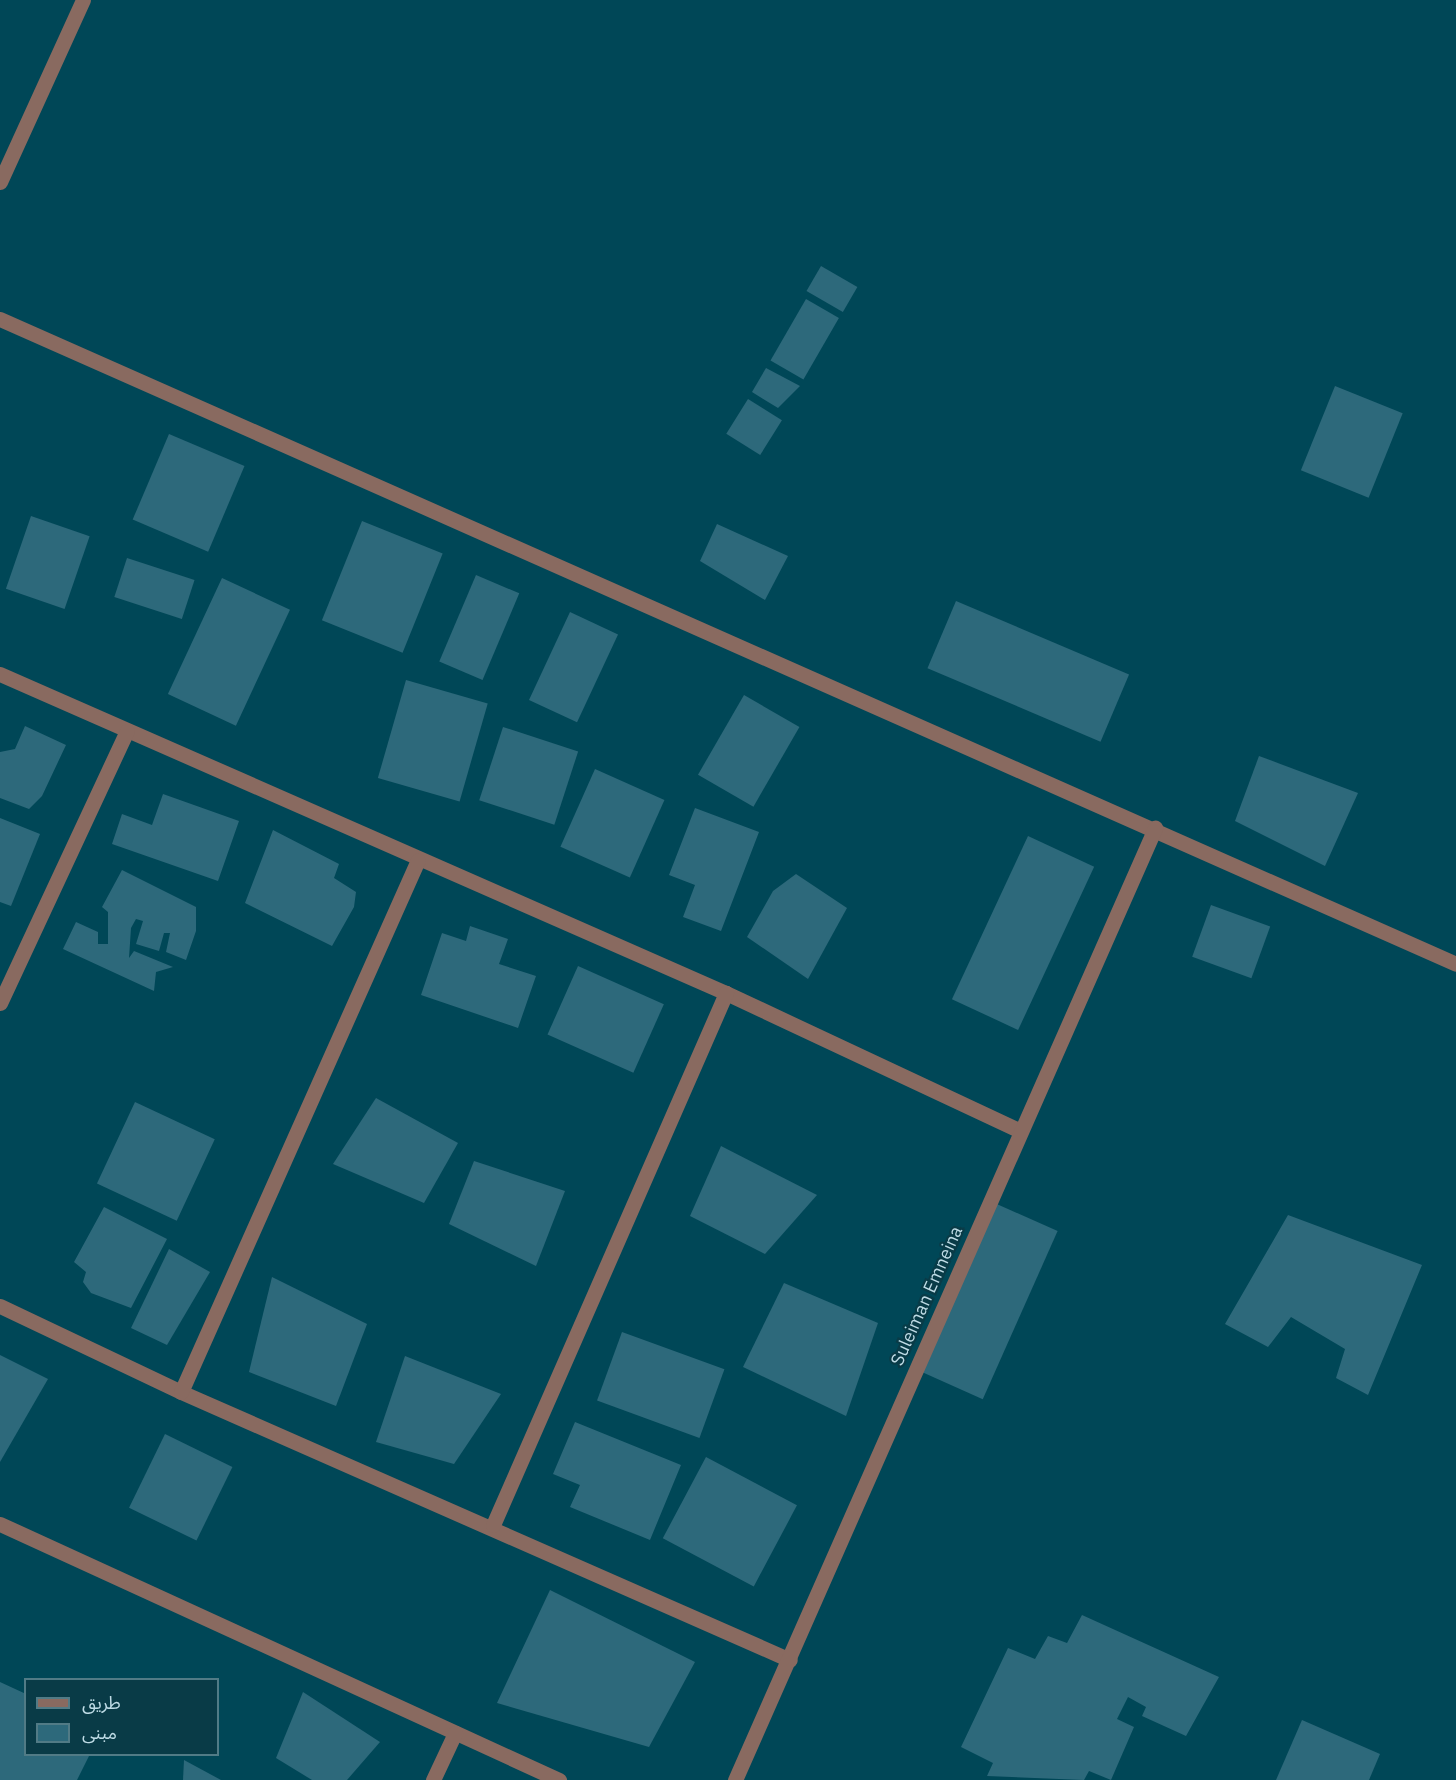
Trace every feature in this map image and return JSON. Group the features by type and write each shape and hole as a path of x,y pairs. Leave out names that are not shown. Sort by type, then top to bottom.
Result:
{"street":[{"path":"0,182 83,0"},
{"path":"0,320 1155,828 1456,964"},
{"path":"0,674 418,860 726,993 1020,1131"},
{"path":"0,1003 127,731"},
{"name":"Suleiman Emneina","path":"735,1780 790,1660 1020,1131 1155,828"},
{"path":"181,1392 418,860"},
{"path":"493,1525 726,993"},
{"path":"0,1306 181,1392 493,1525 790,1660"},
{"path":"0,1524 559,1780"},
{"path":"433,1780 455,1733"}],"building":[{"path":"821,266 857,287 843,312 806,291"},
{"path":"806,299 839,318 803,379 770,360"},
{"path":"766,368 800,386 778,408 752,392"},
{"path":"1335,386 1403,413 1369,498 1301,470"},
{"path":"748,399 782,420 760,455 726,434"},
{"path":"169,434 244,466 208,552 133,520"},
{"path":"31,516 90,536 65,609 6,589"},
{"path":"362,521 443,554 403,653 322,620"},
{"path":"717,524 788,556 765,600 700,561"},
{"path":"127,558 195,580 182,619 114,597"},
{"path":"476,575 519,593 483,680 439,662"},
{"path":"222,578 290,610 236,726 168,694"},
{"path":"956,601 1129,674 1101,742 927,668"},
{"path":"570,612 618,634 577,722 529,700"},
{"path":"406,680 488,703 460,801 378,778"},
{"path":"744,695 799,727 753,807 698,775"},
{"path":"25,726 66,745 42,796 29,809 0,798 0,752 15,749"},
{"path":"503,727 578,751 554,825 479,800"},
{"path":"1259,756 1358,793 1325,866 1235,821"},
{"path":"595,769 664,800 630,878 560,847"},
{"path":"163,794 239,821 218,881 112,844 122,814 152,825"},
{"path":"695,808 759,832 721,931 683,917 695,885 669,875"},
{"path":"0,818 40,834 11,906 0,902"},
{"path":"273,830 339,864 334,878 356,892 354,907 332,946 245,903"},
{"path":"1028,836 1094,867 1018,1030 952,999"},
{"path":"122,870 196,907 196,931 186,960 166,952 170,933 164,933 159,951 136,944 143,921 136,919 131,928 129,958 134,951 173,967 156,972 154,991 63,949 76,922 98,932 98,944 108,944 108,912 102,907"},
{"path":"796,874 847,908 808,979 747,937 773,891"},
{"path":"1211,905 1270,927 1251,978 1192,957"},
{"path":"470,926 508,939 499,964 536,976 518,1028 421,995 442,933 466,941"},
{"path":"578,966 664,1004 633,1073 547,1035"},
{"path":"376,1098 458,1143 424,1203 333,1164"},
{"path":"135,1102 215,1139 177,1221 97,1184"},
{"path":"721,1146 817,1195 765,1254 690,1216"},
{"path":"474,1161 565,1191 536,1266 449,1224"},
{"path":"990,1201 1058,1231 983,1399 915,1369"},
{"path":"104,1207 167,1239 131,1308 91,1293 83,1282 86,1272 74,1262"},
{"path":"1288,1215 1422,1265 1368,1395 1336,1378 1345,1349 1291,1317 1268,1347 1225,1324"},
{"path":"169,1249 210,1272 167,1345 131,1328"},
{"path":"272,1277 367,1324 336,1406 249,1372"},
{"path":"784,1283 878,1323 846,1416 743,1367"},
{"path":"622,1332 724,1369 699,1438 597,1401"},
{"path":"0,1355 48,1379 0,1462"},
{"path":"405,1356 501,1394 454,1464 376,1442"},
{"path":"575,1422 681,1465 650,1540 570,1507 580,1485 553,1474"},
{"path":"165,1434 232,1467 196,1541 129,1508"},
{"path":"706,1457 797,1505 754,1587 663,1538"},
{"path":"550,1590 695,1662 649,1747 497,1703"},
{"path":"1082,1615 1219,1677 1186,1736 1142,1716 1146,1707 1128,1697 1117,1719 1134,1727 1111,1780 1089,1771 1084,1780 987,1776 993,1763 961,1747 1008,1648 1035,1659 1048,1636 1067,1643"},
{"path":"0,1682 24,1693 24,1756 89,1756 77,1780 0,1780"},
{"path":"303,1692 380,1742 347,1780 312,1780 276,1758"},
{"path":"1302,1720 1380,1754 1369,1780 1276,1780"},
{"path":"184,1760 221,1780 183,1780"}]}
